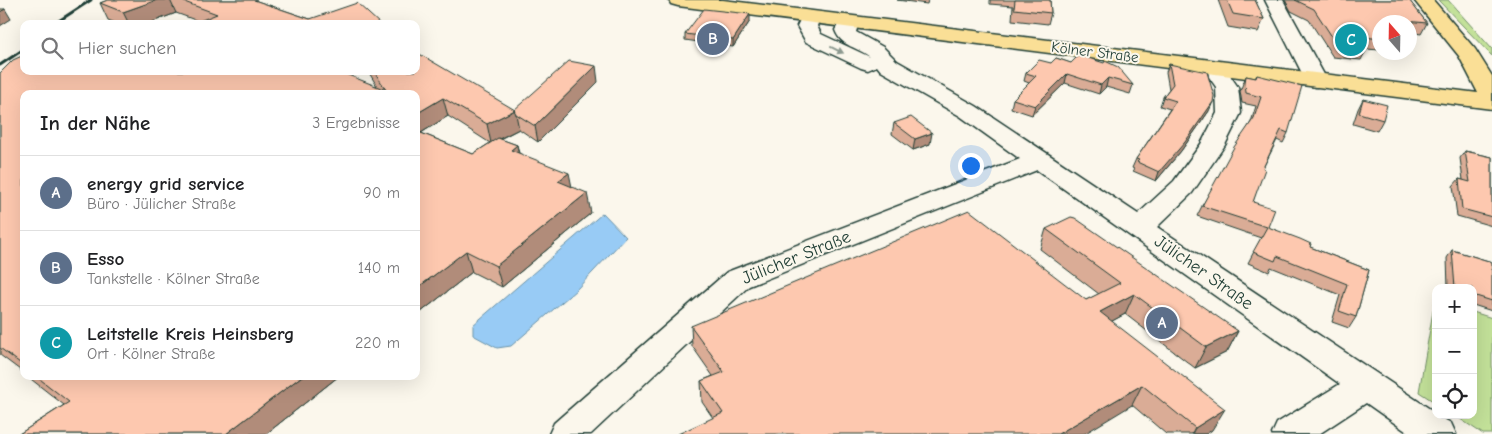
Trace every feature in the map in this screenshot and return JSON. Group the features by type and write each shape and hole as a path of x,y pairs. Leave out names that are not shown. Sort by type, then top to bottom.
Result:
{"main road":[{"name":"Kölner Straße","path":"678,0 802,11 849,22 1492,102"},
{"path":"1423,0 1462,46 1481,73 1487,90 1492,94"},
{"path":"1462,46 1492,70"}],"street":[{"path":"1274,0 1316,80"},
{"name":"Jülicher Straße","path":"802,11 813,38 868,64 889,66"},
{"name":"Jülicher Straße","path":"849,22 845,30 847,35 856,42 876,51 889,66 968,111 1438,434"},
{"path":"1140,228 1183,187 1213,145 1229,114 1227,87 1220,77 1219,68"},
{"name":"Jülicher Straße","path":"567,434 738,279 1040,160"},
{"path":"1290,434 1366,385"}],"green space":[{"path":"1438,0 1448,0 1492,49 1492,56"},
{"path":"1477,313 1492,318 1492,434 1483,434 1460,419 1477,419"},
{"path":"1432,317 1432,400 1419,392"}],"water":[{"path":"603,213 626,237 576,290 511,346 497,348 473,335 473,325"}],"building":[{"path":"108,0 157,0 123,12 100,3"},
{"path":"179,0 254,0 310,19 357,3 376,20 202,20 217,14"},
{"path":"1015,0 1050,0 1051,13 1014,9"},
{"path":"1227,0 1255,0 1264,19 1233,14"},
{"path":"1295,0 1409,0 1427,23 1417,22 1417,15 1372,15 1372,38 1357,36 1366,50 1338,46 1314,9"},
{"path":"704,9 750,14 733,40 685,34"},
{"path":"420,54 515,110 487,124 443,98 420,112 420,90 386,90 377,75 420,75"},
{"path":"1079,55 1104,63 1105,61 1118,67 1133,85 1108,78 1101,85 1067,74 1035,106 1013,99 1036,76 1026,73 1039,60 1051,63 1056,58 1071,63"},
{"path":"20,57 20,75 348,75 386,90 20,90 20,363 0,348 0,73 13,60"},
{"path":"569,61 596,66 535,126 516,114 514,110"},
{"path":"1169,64 1207,72 1214,96 1213,102 1185,142 1159,172 1137,162 1139,160 1136,159 1176,101 1163,97 1173,84"},
{"path":"1257,75 1302,86 1288,133 1281,130 1263,168 1265,169 1253,202 1275,209 1268,227 1311,244 1310,247 1369,270 1356,317 1339,311 1347,284 1277,256 1275,261 1253,252 1267,227 1202,206 1234,147 1254,118 1261,97 1246,93 1245,82 1246,76 1256,78"},
{"path":"1363,99 1387,105 1383,120 1359,113"},
{"path":"911,117 932,133 915,139 894,123"},
{"path":"420,133 473,154 498,138 517,145 511,150 569,173 558,181 587,193 496,266 466,251 420,286"},
{"path":"1465,151 1492,157 1492,217 1462,209 1459,179 1470,182"},
{"path":"969,210 1086,300 1120,283 1046,229 1071,217 1075,218 1238,331 1206,347 1134,294 1100,312 1225,409 1195,428 1142,385 1058,434 678,434 723,413 701,381 724,372 691,326"},
{"path":"1452,250 1492,262 1492,301 1477,296 1477,284 1455,284"},
{"path":"41,380 297,380 226,434 19,434 69,402"}],"railway":[{"path":"60,20 91,0"},
{"path":"0,65 20,52"}],"place":[{"name":"Esso","path":"713,39"},
{"name":"Leitstelle Kreis Heinsberg","path":"1351,40"},
{"name":"energy grid service","path":"1162,323"}]}
